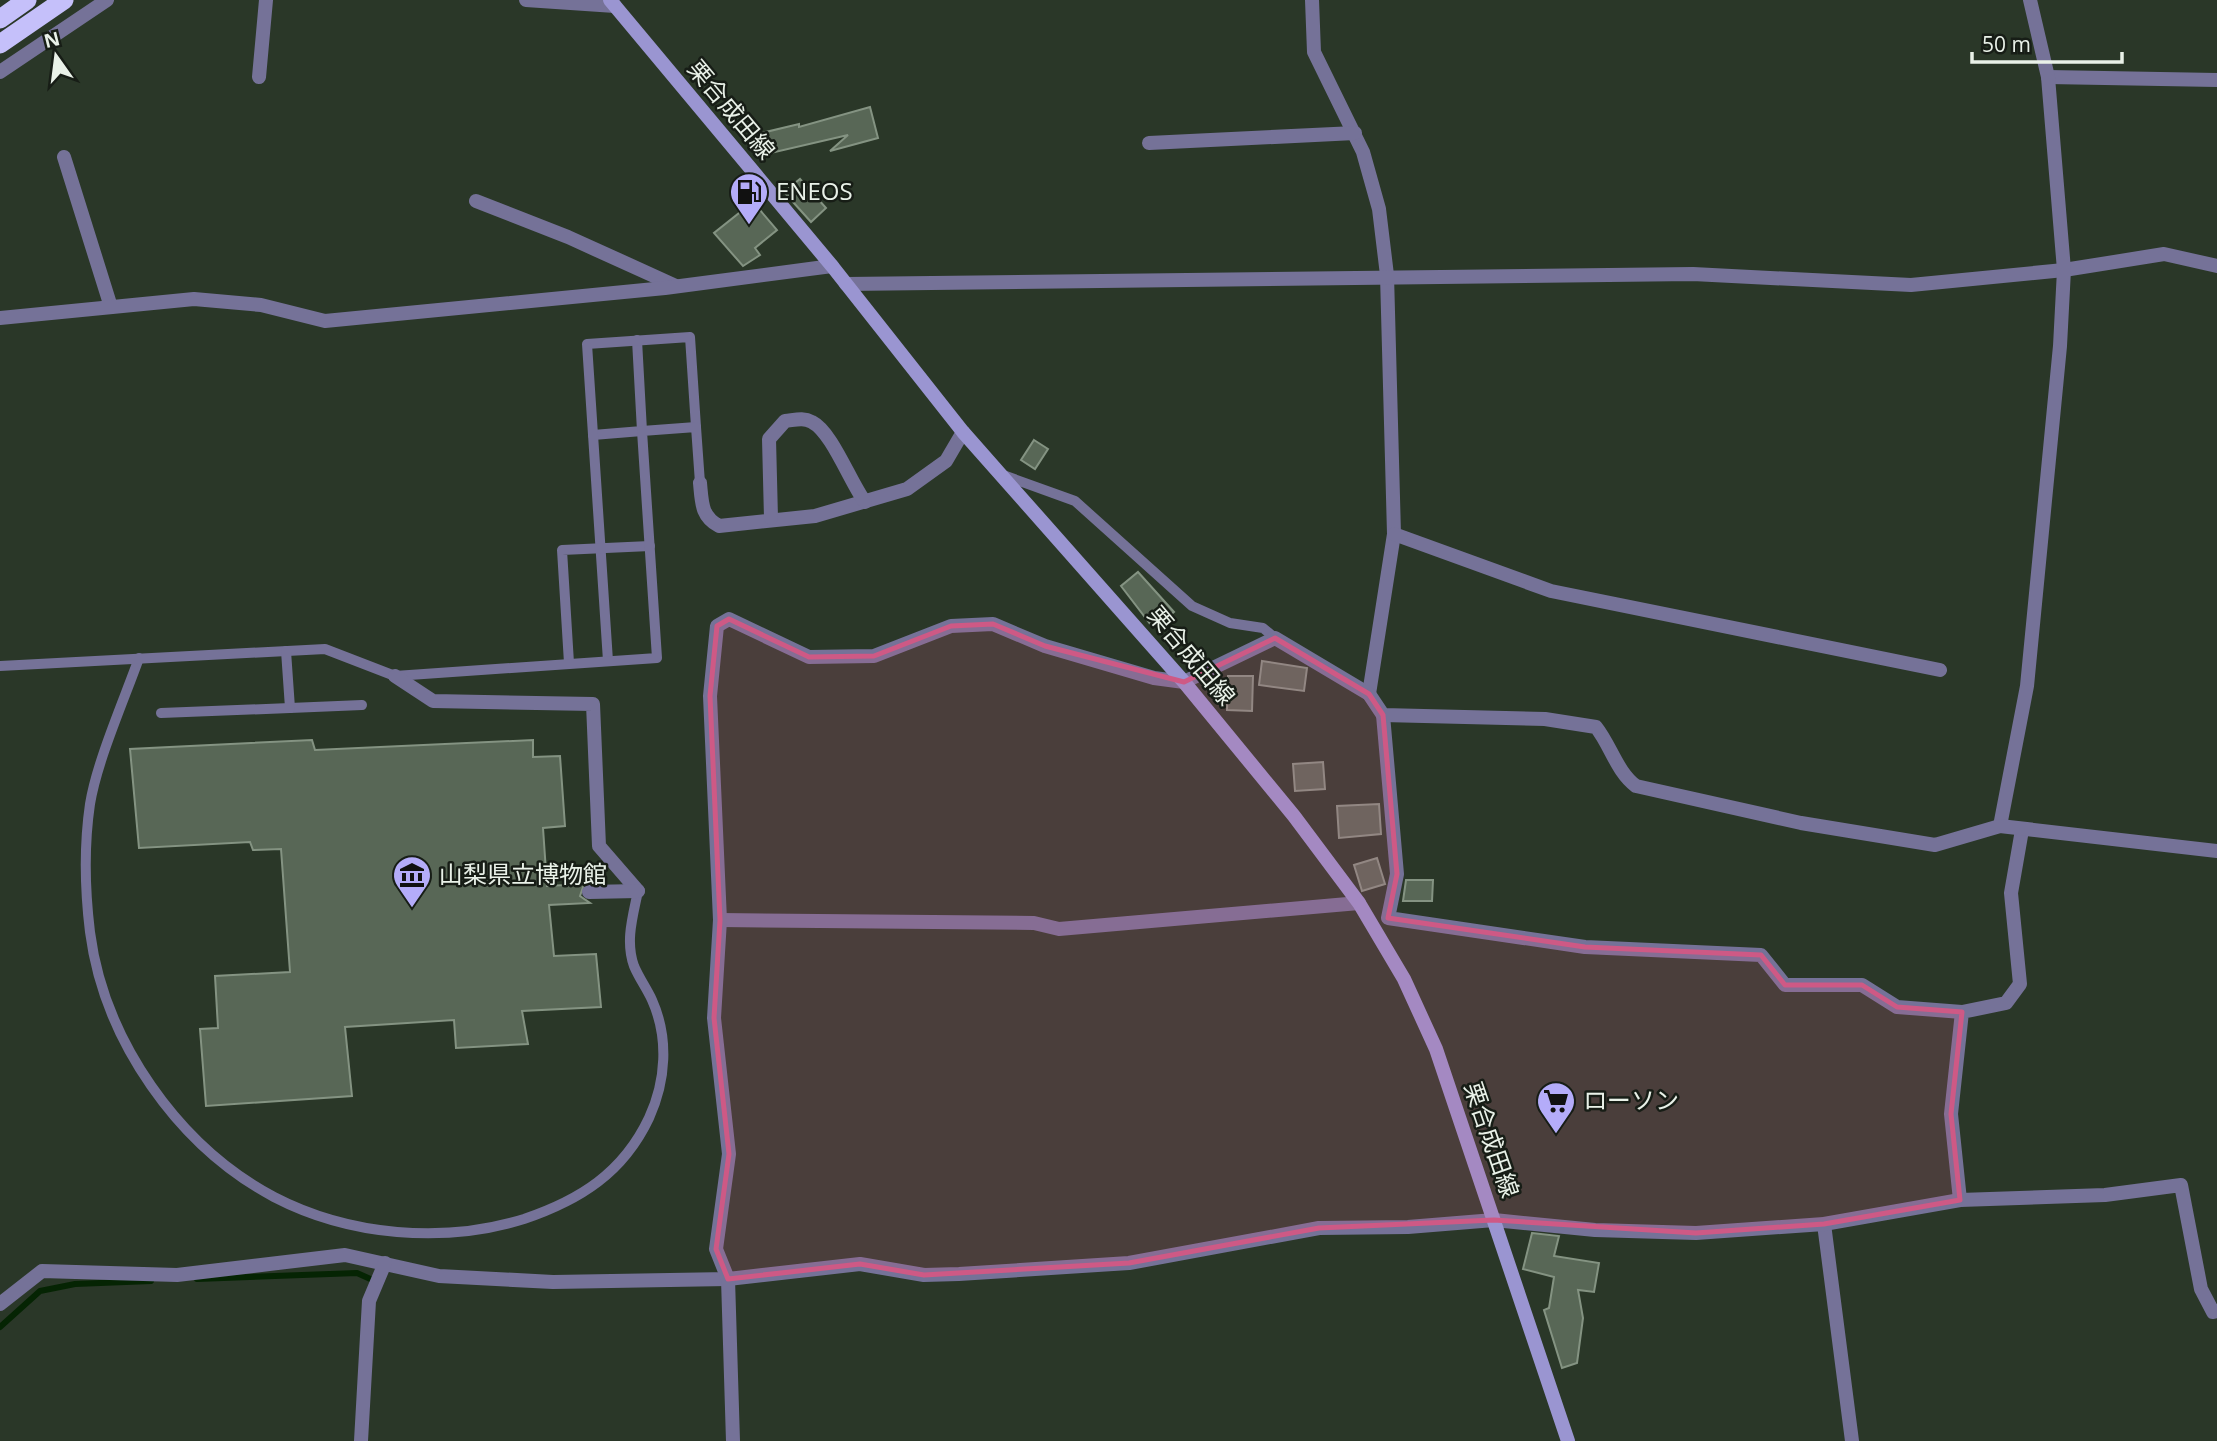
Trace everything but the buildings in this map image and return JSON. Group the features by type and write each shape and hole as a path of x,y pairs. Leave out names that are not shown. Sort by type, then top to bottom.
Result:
{"highway":[{"path":"0,19 27,0"},
{"path":"0,44 64,0"}],"main road":[{"name":"栗合成田線","path":"612,3 832,266 962,432 1003,475 1184,682 1294,816 1359,903 1404,979 1436,1049 1568,1441"}],"street":[{"path":"0,72 107,0"},
{"path":"259,77 266,0"},
{"path":"526,0 612,3"},
{"path":"1312,0 1314,52 1355,133 1378,209 1387,275 1394,534 1369,694"},
{"path":"2000,826 2027,686 2060,346 2064,270 2048,77 2030,0"},
{"path":"2048,77 2217,80"},
{"path":"1149,143 1355,133"},
{"path":"64,157 111,307"},
{"path":"476,201 568,237 677,287"},
{"path":"846,284 1387,275 1693,274 1911,285 2064,270 2164,254 2217,266"},
{"path":"0,318 194,299 261,306 325,321 677,287 832,266"},
{"path":"771,518 769,439 785,421 803,418 815,423 825,433 865,502"},
{"path":"700,483 702,510 709,520 719,526 771,518 815,516 907,489 946,461 962,432"},
{"path":"1394,534 1551,591 1940,670"},
{"path":"733,1441 728,1279 716,1249 729,1154 714,1018 720,920 710,695 716,626 729,619 809,657 874,656 951,626 993,624 1045,646 1154,678 1184,682 1275,638 1369,694 1383,715 1397,874 1388,918"},
{"path":"395,676 433,701 593,704 599,846 638,891"},
{"path":"1383,715 1545,719 1596,727 1608,742 1625,778 1636,786 1801,823 1935,845 2000,826 2217,851"},
{"path":"1368,918 1388,918 1585,947 1761,955 1785,985 1862,985 1897,1007 1962,1012 2007,1003 2020,984 2011,893 2022,830"},
{"path":"589,892 638,891"},
{"path":"720,920 1034,923 1059,929 1359,903"},
{"path":"1959,1200 1951,1114 1962,1012"},
{"path":"0,1304 41,1271 177,1275 345,1255 439,1276 553,1282 728,1279 860,1264 924,1275 1129,1263 1320,1228 1408,1227 1494,1220 1595,1230 1696,1233 1824,1224 1959,1200 2105,1195 2180,1185 2201,1289 2213,1312 2217,1311"},
{"path":"1824,1224 1852,1441"},
{"path":"361,1441 369,1301 385,1263"}],"lane":[{"path":"608,661 587,344 690,337 700,483"},
{"path":"0,666 325,649 395,676 657,658 637,340"},
{"path":"593,435 696,428"},
{"path":"1003,475 1075,501 1192,606 1230,623 1263,628 1275,638"},
{"path":"569,663 562,550 650,546"},
{"path":"286,651 290,708"},
{"path":"139,658 90,802 86,871 90,933 103,992 129,1050 176,1119 223,1161 274,1197 330,1218 432,1236 506,1224 552,1210 605,1179 634,1147 650,1115 662,1078 663,1033 653,1002 634,965 629,931 638,891"},
{"path":"161,713 362,705"}],"highlighted area":[{"path":"729,619 809,657 874,656 951,626 993,624 1045,646 1184,682 1275,638 1369,694 1383,715 1397,874 1388,918 1585,947 1761,955 1785,985 1862,985 1897,1007 1962,1012 1951,1114 1960,1200 1824,1224 1696,1233 1494,1220 1319,1228 1129,1263 924,1275 860,1264 728,1279 716,1249 729,1154 714,1018 720,920 710,696 717,626"}],"waterway":[{"path":"197,1279 357,1273 377,1282"},
{"path":"0,1327 40,1291 75,1284 151,1281"}],"place":[{"name":"ENEOS","path":"749,226"},
{"name":"山梨県立博物館","path":"412,909"},
{"name":"ローソン","path":"1556,1135"}]}
